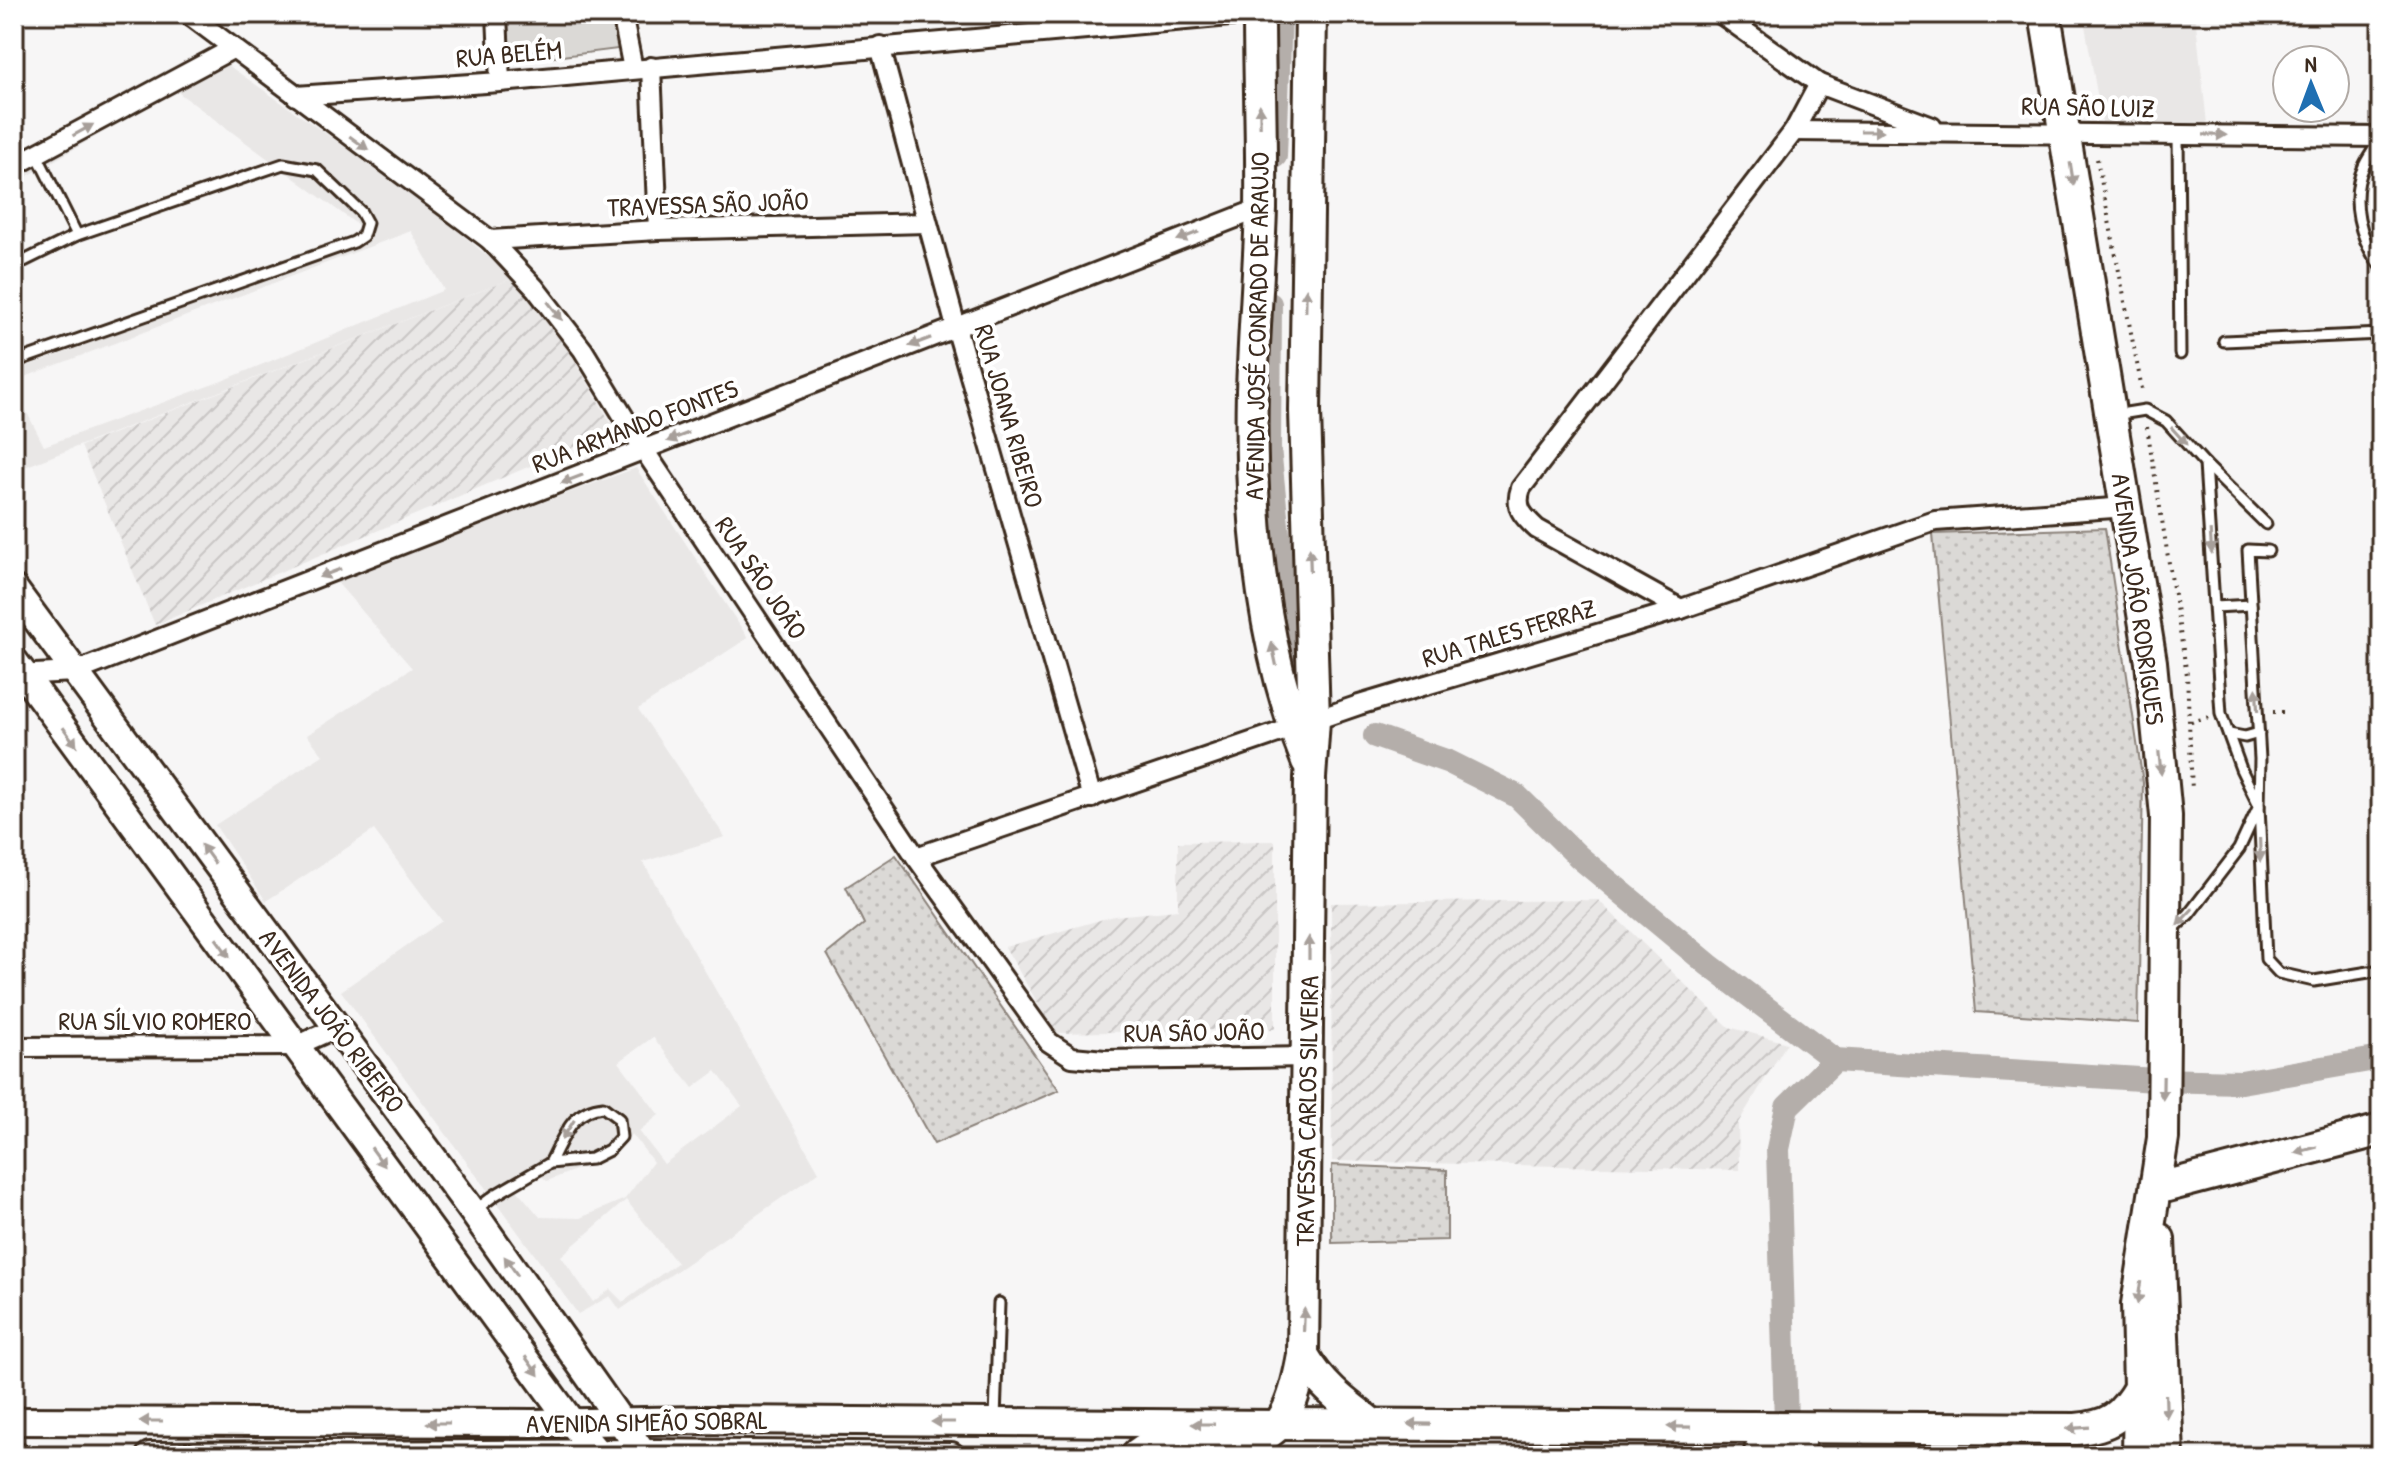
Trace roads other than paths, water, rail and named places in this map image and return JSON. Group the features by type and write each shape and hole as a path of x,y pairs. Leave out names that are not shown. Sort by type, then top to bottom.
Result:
{"main road":[{"name":"AVENIDA JOSÉ CONRADO DE ARAUJO","path":"1259,14 1261,208 1252,394 1253,496 1270,636 1304,725"},
{"name":"AVENIDA JOSÉ CONRADO DE ARAUJO","path":"1304,725 1311,14"},
{"name":"AVENIDA JOÃO RODRIGUES","path":"2045,14 2151,662 2166,816 2163,1138 2156,1189"},
{"name":"AVENIDA JOÃO RIBEIRO","path":"14,589 473,1212 644,1455"},
{"name":"AVENIDA JOÃO RIBEIRO","path":"17,670 572,1423 599,1455"},
{"name":"TRAVESSA CARLOS SILVEIRA","path":"1303,1355 1310,769 1304,725"},
{"path":"2156,1189 2381,1130"},
{"path":"2138,1456 2137,1304 2156,1189"},
{"path":"2156,1189 2168,1456"},
{"path":"1303,1355 1316,1378 1372,1424"},
{"path":"1136,1456 1143,1448 1163,1445 1242,1443 1259,1439 1281,1424 1298,1384 1303,1355"},
{"name":"AVENIDA SIMEÃO SOBRAL","path":"14,1421 1372,1424 1777,1438 1928,1428 2090,1428 2110,1422 2127,1409 2139,1388"},
{"name":"AVENIDA SIMEÃO SOBRAL","path":"150,1456 951,1456"}],"street":[{"name":"RUA SÃO JOÃO","path":"188,14 490,240 557,314 583,350 644,450 916,857 1043,1036 1072,1057 1105,1060 1308,1057"},
{"path":"497,14 500,82"},
{"path":"622,14 642,68 658,230"},
{"name":"RUA BELÉM","path":"296,96 500,82 880,46 1101,20 1252,14"},
{"path":"1721,14 1819,84 1945,132"},
{"name":"RUA JOANA RIBEIRO","path":"880,46 956,327 1092,798"},
{"path":"14,166 232,49"},
{"path":"1681,609 1537,529 1519,510 1517,499 1521,488 1794,131 1819,84"},
{"name":"RUA SÃO LUIZ","path":"1794,131 2381,138"},
{"name":"RUA ARMANDO FONTES","path":"17,670 75,672 1261,208"},
{"name":"TRAVESSA SÃO JOÃO","path":"490,240 658,230 927,223"},
{"name":"RUA TALES FERRAZ","path":"916,857 1359,705 1681,609 1935,521 2127,507"},
{"path":"296,1046 336,1028"},
{"name":"RUA SÍLVIO ROMERO","path":"14,1047 296,1046"},
{"path":"229,1421 252,1455"},
{"path":"276,1421 303,1455"}],"lane":[{"path":"2178,135 2180,354"},
{"path":"2381,138 2363,167 2357,193 2358,217 2371,254 2381,267"},
{"path":"37,155 77,235"},
{"path":"14,252 17,264 77,235 283,164 309,167 326,177 361,212 367,223 363,236 354,242 14,362"},
{"path":"2224,341 2381,334"},
{"path":"2111,416 2145,410 2166,421 2266,524"},
{"path":"2205,464 2221,714 2241,769 2259,806"},
{"path":"2268,551 2248,550 2259,733 2266,959 2279,973 2314,981 2381,970"},
{"path":"2215,607 2251,605"},
{"path":"2229,734 2245,737 2259,733"},
{"path":"2165,937 2189,914 2239,849 2259,806"},
{"path":"473,1212 495,1195 550,1163 591,1159 609,1150 621,1137 619,1119 603,1107 589,1109 576,1117 550,1163"},
{"path":"995,1422 999,1303"}],"waterway":[{"path":"1275,156 1280,14"},
{"path":"1270,304 1269,448 1290,649"},
{"path":"1375,736 1449,762 1517,796 1579,857 1709,965 1835,1060 2156,1080 2241,1082 2381,1058"},
{"path":"1787,1456 1778,1149 1787,1107 1835,1060"}]}
